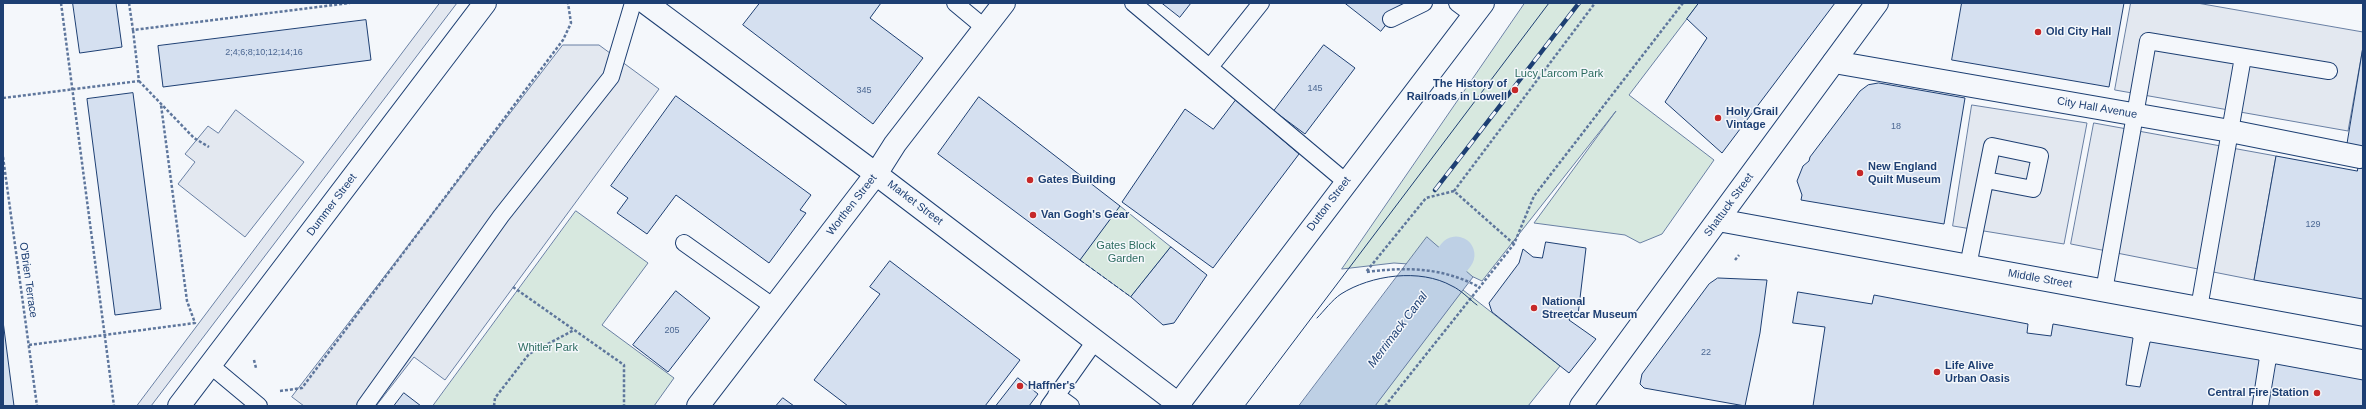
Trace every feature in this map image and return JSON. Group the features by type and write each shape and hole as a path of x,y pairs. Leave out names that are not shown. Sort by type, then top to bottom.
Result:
{"street":[{"name":"Dummer Street","path":"179,406 485,3"},
{"name":"Market Street","path":"646,3 876,174 1179,405"},
{"name":"Worthen Street","path":"698,406 876,174 895,144 1004,3"},
{"name":"Shattuck Street","path":"1581,406 1877,3"},
{"name":"Dutton Street","path":"1179,405 1346,182 1471,7"},
{"name":"City Hall Avenue","path":"1834,62 2230,131 2360,157"},
{"name":"Middle Street","path":"1718,220 2363,338"}],"lane":[{"path":"365,406 501,216 611,77 633,3"},
{"path":"956,3 985,28"},
{"path":"1133,3 1346,182"},
{"path":"1210,67 1261,3"},
{"path":"1391,19 1424,3"},
{"path":"2104,291 2148,41 2329,71"},
{"path":"2199,308 2243,57"},
{"path":"1968,266 1986,180"},
{"path":"684,243 774,307"},
{"path":"1070,406 1053,401 1095,341"},
{"path":"210,365 259,406"}],"path":[{"path":"61,3 103,335 114,406"},
{"path":"129,3 139,81 194,138 209,147"},
{"path":"133,30 350,3"},
{"path":"274,388 281,391 302,388 563,40 570,23 568,3"},
{"path":"1479,287 1463,278 1437,271 1399,267 1366,272 1426,198 1454,191 1595,3"},
{"path":"1385,406 1514,244 1534,196 1683,3"},
{"path":"3,98 139,81"},
{"path":"28,345 196,323 187,301 161,105"},
{"name":"O'Brien Terrace","path":"3,157 37,406"},
{"path":"1454,191 1514,244"},
{"path":"1735,260 1740,253"},
{"path":"513,287 624,365 624,406"},
{"path":"494,406 495,398 529,354 574,330"},
{"path":"254,360 258,373"}],"green space":[{"name":"Lucy Larcom Park","path":"1525,3 1699,3 1629,95 1714,160 1662,234 1640,243 1625,235 1534,223 1616,111 1482,281 1452,267 1394,263 1342,269"},
{"name":"Gates Block Garden","path":"1120,206 1171,247 1131,297 1080,260"},
{"name":"Whitler Park","path":"576,211 648,263 602,325 674,378 654,406 433,406"},
{"path":"1463,290 1560,366 1528,406 1375,406"}],"shaded area":[{"path":"440,3 457,3 151,406 137,406"},
{"path":"2131,3 2197,3 2363,32 2363,47 2348,131 2115,90"},
{"path":"563,45 599,45 659,89 445,380 414,357 376,406 304,406 292,397"},
{"path":"1972,105 2087,123 2064,244 1953,226"},
{"path":"236,110 304,162 245,237 178,184 195,162 185,154 208,126 218,133"},
{"path":"2094,123 2276,156 2254,280 2071,244"}],"water":[{"path":"1427,237 1473,277 1375,406 1299,406"}],"building":[{"path":"73,3 116,3 122,47 80,53"},
{"path":"760,3 881,3 870,18 923,58 873,124 743,25"},
{"path":"1162,3 1191,3 1180,17"},
{"path":"1345,3 1403,3 1381,31"},
{"path":"1699,3 1835,3 1722,153 1665,102 1707,38 1687,19"},
{"name":"Old City Hall","path":"1962,3 2124,3 2109,87 1952,60"},
{"path":"366,20 371,60 163,87 158,46"},
{"path":"1324,45 1355,68 1305,134 1274,111"},
{"path":"2363,47 2363,149 2347,146"},
{"path":"1879,83 1965,98 1944,224 1801,200 1802,195 1797,181 1803,166 1809,161 1810,157 1860,91 1868,85"},
{"path":"133,93 161,309 115,315 87,99"},
{"path":"676,96 811,195 800,210 806,213 769,263 676,195 647,234 617,213 628,198 611,186"},
{"name":"Gates Building","path":"979,97 1120,206 1080,260 938,154"},
{"path":"1236,100 1299,154 1213,268 1122,202 1185,109 1213,129"},
{"path":"2361,149 2363,149 2363,299 2254,280 2276,156 2357,171"},
{"name":"National Streetcar Museum","path":"1546,242 1586,248 1578,315 1572,314 1569,320 1596,339 1569,373 1492,312 1489,303 1519,263 1523,249 1533,257 1542,258"},
{"path":"1171,247 1207,275 1174,323 1163,325 1131,297"},
{"path":"890,261 1020,360 985,406 848,406 814,380 880,294 870,287"},
{"path":"1718,278 1767,280 1760,333 1745,406 1644,388 1640,384 1642,374 1709,284"},
{"path":"676,291 710,318 668,372 633,345"},
{"path":"1798,292 1872,304 1874,295 2028,324 2027,333 2051,336 2053,324 2133,338 2126,385 2140,387 2150,342 2259,360 2252,406 1813,406 1825,327 1793,323"},
{"path":"3,321 14,406 3,406"},
{"name":"Central Fire Station","path":"2276,364 2363,380 2363,406 2269,406"},
{"name":"Haffner's","path":"1018,378 1038,394 1029,406 996,406"},
{"path":"404,393 421,406 394,406"},
{"path":"783,398 794,406 776,406"}],"waterway":[{"name":"Merrimack Canal","path":"1422,299 1456,255"}],"tram line":[{"path":"1245,406 1549,3"},
{"path":"1317,318 1331,302 1353,287 1381,278 1396,276 1425,277 1439,280 1459,290 1477,305"}],"railway":[{"path":"1435,190 1579,3"}],"fence":[{"path":"1080,260 1131,297"}],"place":[{"name":"Old City Hall","path":"2038,32"},
{"name":"The History of Railroads in Lowell","path":"1515,90"},
{"name":"Holy Grail Vintage","path":"1718,118"},
{"name":"New England Quilt Museum","path":"1860,173"},
{"name":"Gates Building","path":"1030,180"},
{"name":"Van Gogh's Gear","path":"1033,215"},
{"name":"National Streetcar Museum","path":"1534,308"},
{"name":"Life Alive Urban Oasis","path":"1937,372"},
{"name":"Haffner's","path":"1020,386"},
{"name":"Central Fire Station","path":"2317,393"}]}
